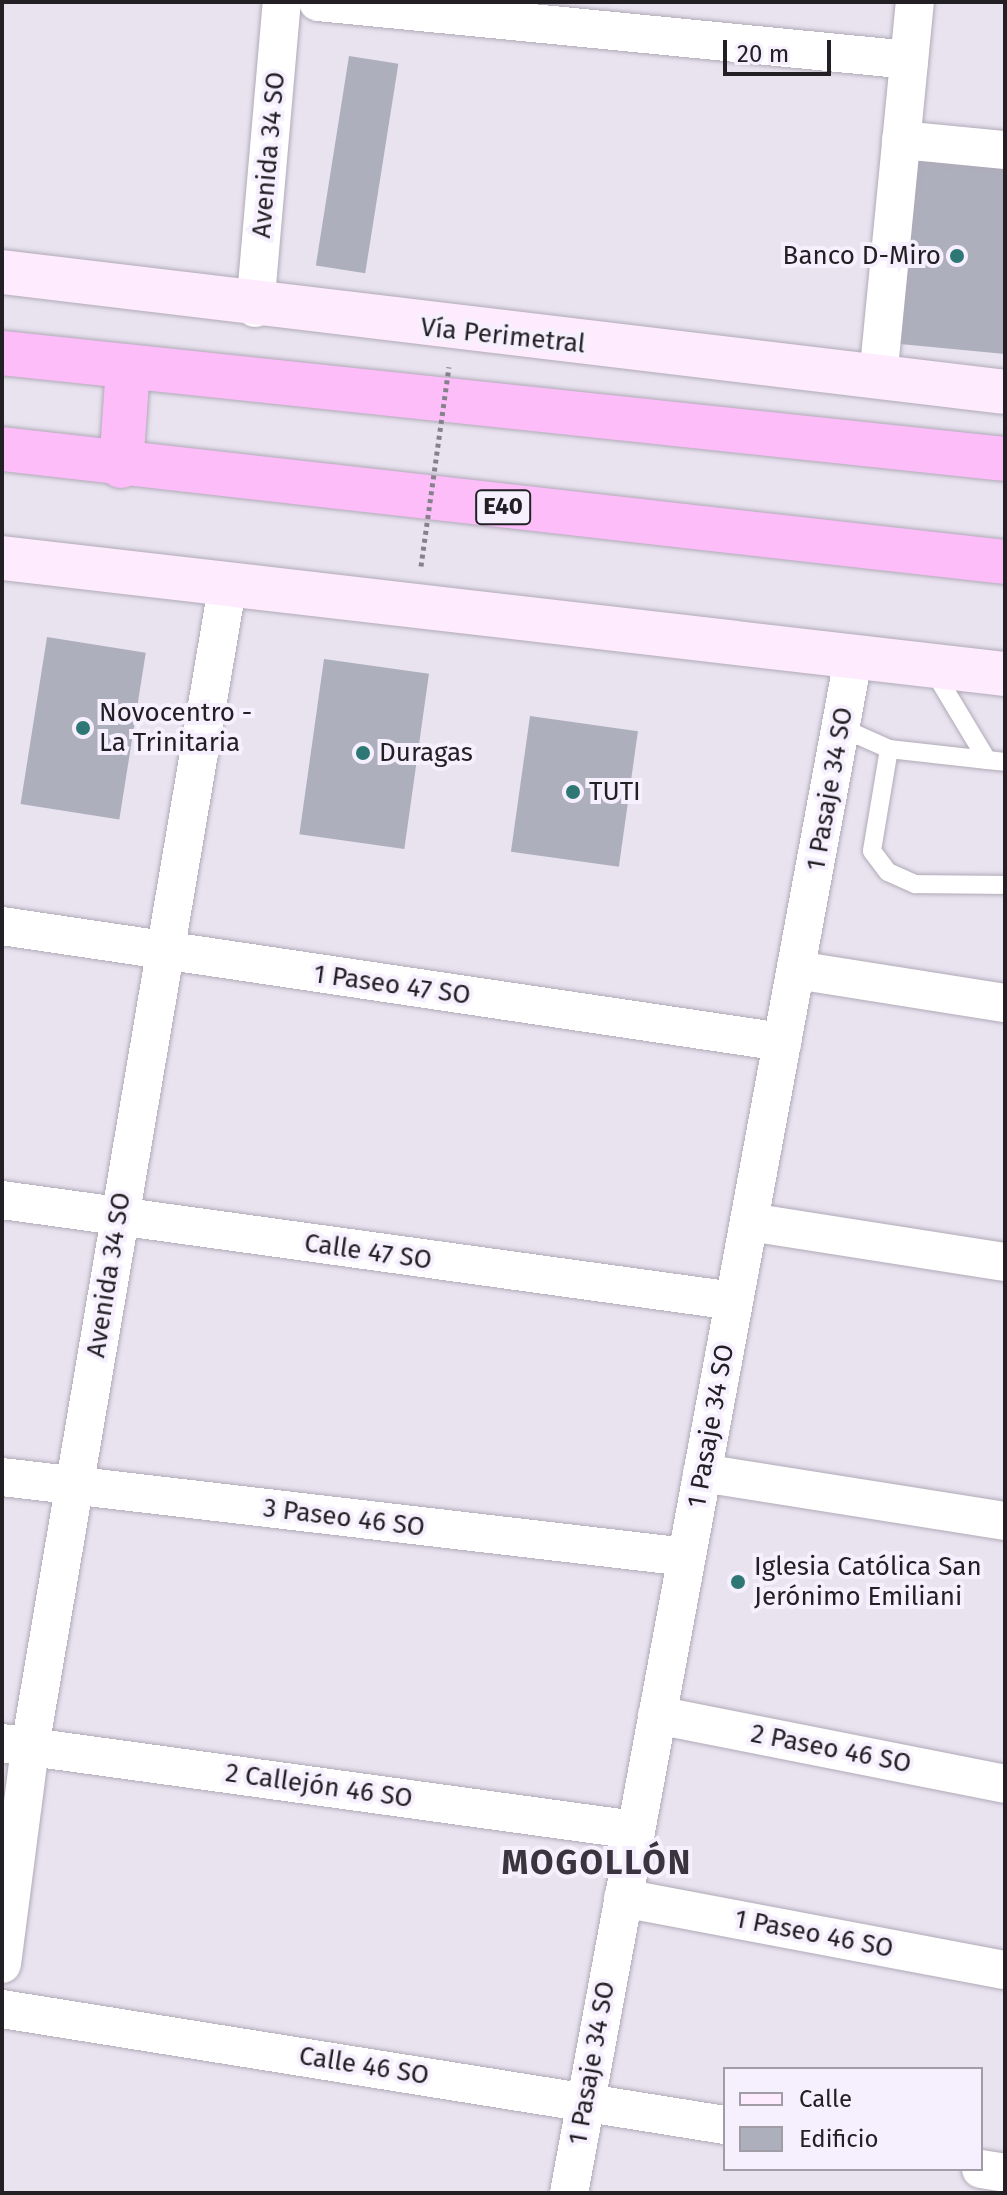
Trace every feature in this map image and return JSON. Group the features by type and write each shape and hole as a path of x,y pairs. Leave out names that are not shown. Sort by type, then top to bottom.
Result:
{"highway":[{"path":"2,353 1005,459"},
{"path":"121,466 128,368"},
{"name":"E40","path":"2,449 121,466 1005,562"}],"street":[{"name":"Avenida 34 SO","path":"255,308 282,2"},
{"path":"318,2 909,60"},
{"path":"878,378 915,2"},
{"path":"901,140 1005,150"},
{"name":"Vía Perimetral","path":"2,272 255,308 878,378 1004,383"},
{"path":"2,558 227,588 1005,674"},
{"name":"Avenida 34 SO","path":"2,1964 16,1745 75,1487 118,1218 169,952 227,588"},
{"name":"1 Pasaje 34 SO","path":"569,2193 853,659"},
{"name":"1 Paseo 47 SO","path":"2,926 782,1042"},
{"path":"796,970 1005,1003"},
{"name":"Calle 47 SO","path":"2,1200 734,1301"},
{"path":"749,1222 1005,1262"},
{"path":"702,1473 1005,1521"},
{"name":"3 Paseo 46 SO","path":"2,1477 686,1557"},
{"name":"2 Paseo 46 SO","path":"657,1715 1005,1784"},
{"name":"2 Callejón 46 SO","path":"16,1745 635,1830"},
{"name":"1 Paseo 46 SO","path":"623,1898 1005,1970"},
{"name":"Calle 46 SO","path":"2,2009 723,2125"},
{"path":"983,2169 1005,2173"}],"lane":[{"path":"932,667 996,761"},
{"path":"842,728 889,749 996,761"},
{"path":"889,749 872,851 888,872 915,884 1005,885"}],"path":[{"path":"421,566 449,367"}],"building":[{"path":"349,56 398,64 365,273 316,265"},
{"name":"Banco D-Miro","path":"918,159 1005,168 1005,354 900,344"},
{"name":"Novocentro - La Trinitaria","path":"47,637 146,653 119,820 21,804"},
{"name":"Duragas","path":"324,659 429,674 404,849 299,834"},
{"name":"TUTI","path":"530,716 638,731 619,867 511,852"}],"place":[{"name":"Banco D-Miro","path":"957,256"},
{"name":"Novocentro - La Trinitaria","path":"83,728"},
{"name":"Duragas","path":"363,753"},
{"name":"TUTI","path":"573,792"},
{"name":"Iglesia Católica San Jerónimo Emiliani","path":"738,1582"}],"district":[{"name":"MOGOLLÓN","path":"597,1863"}]}
